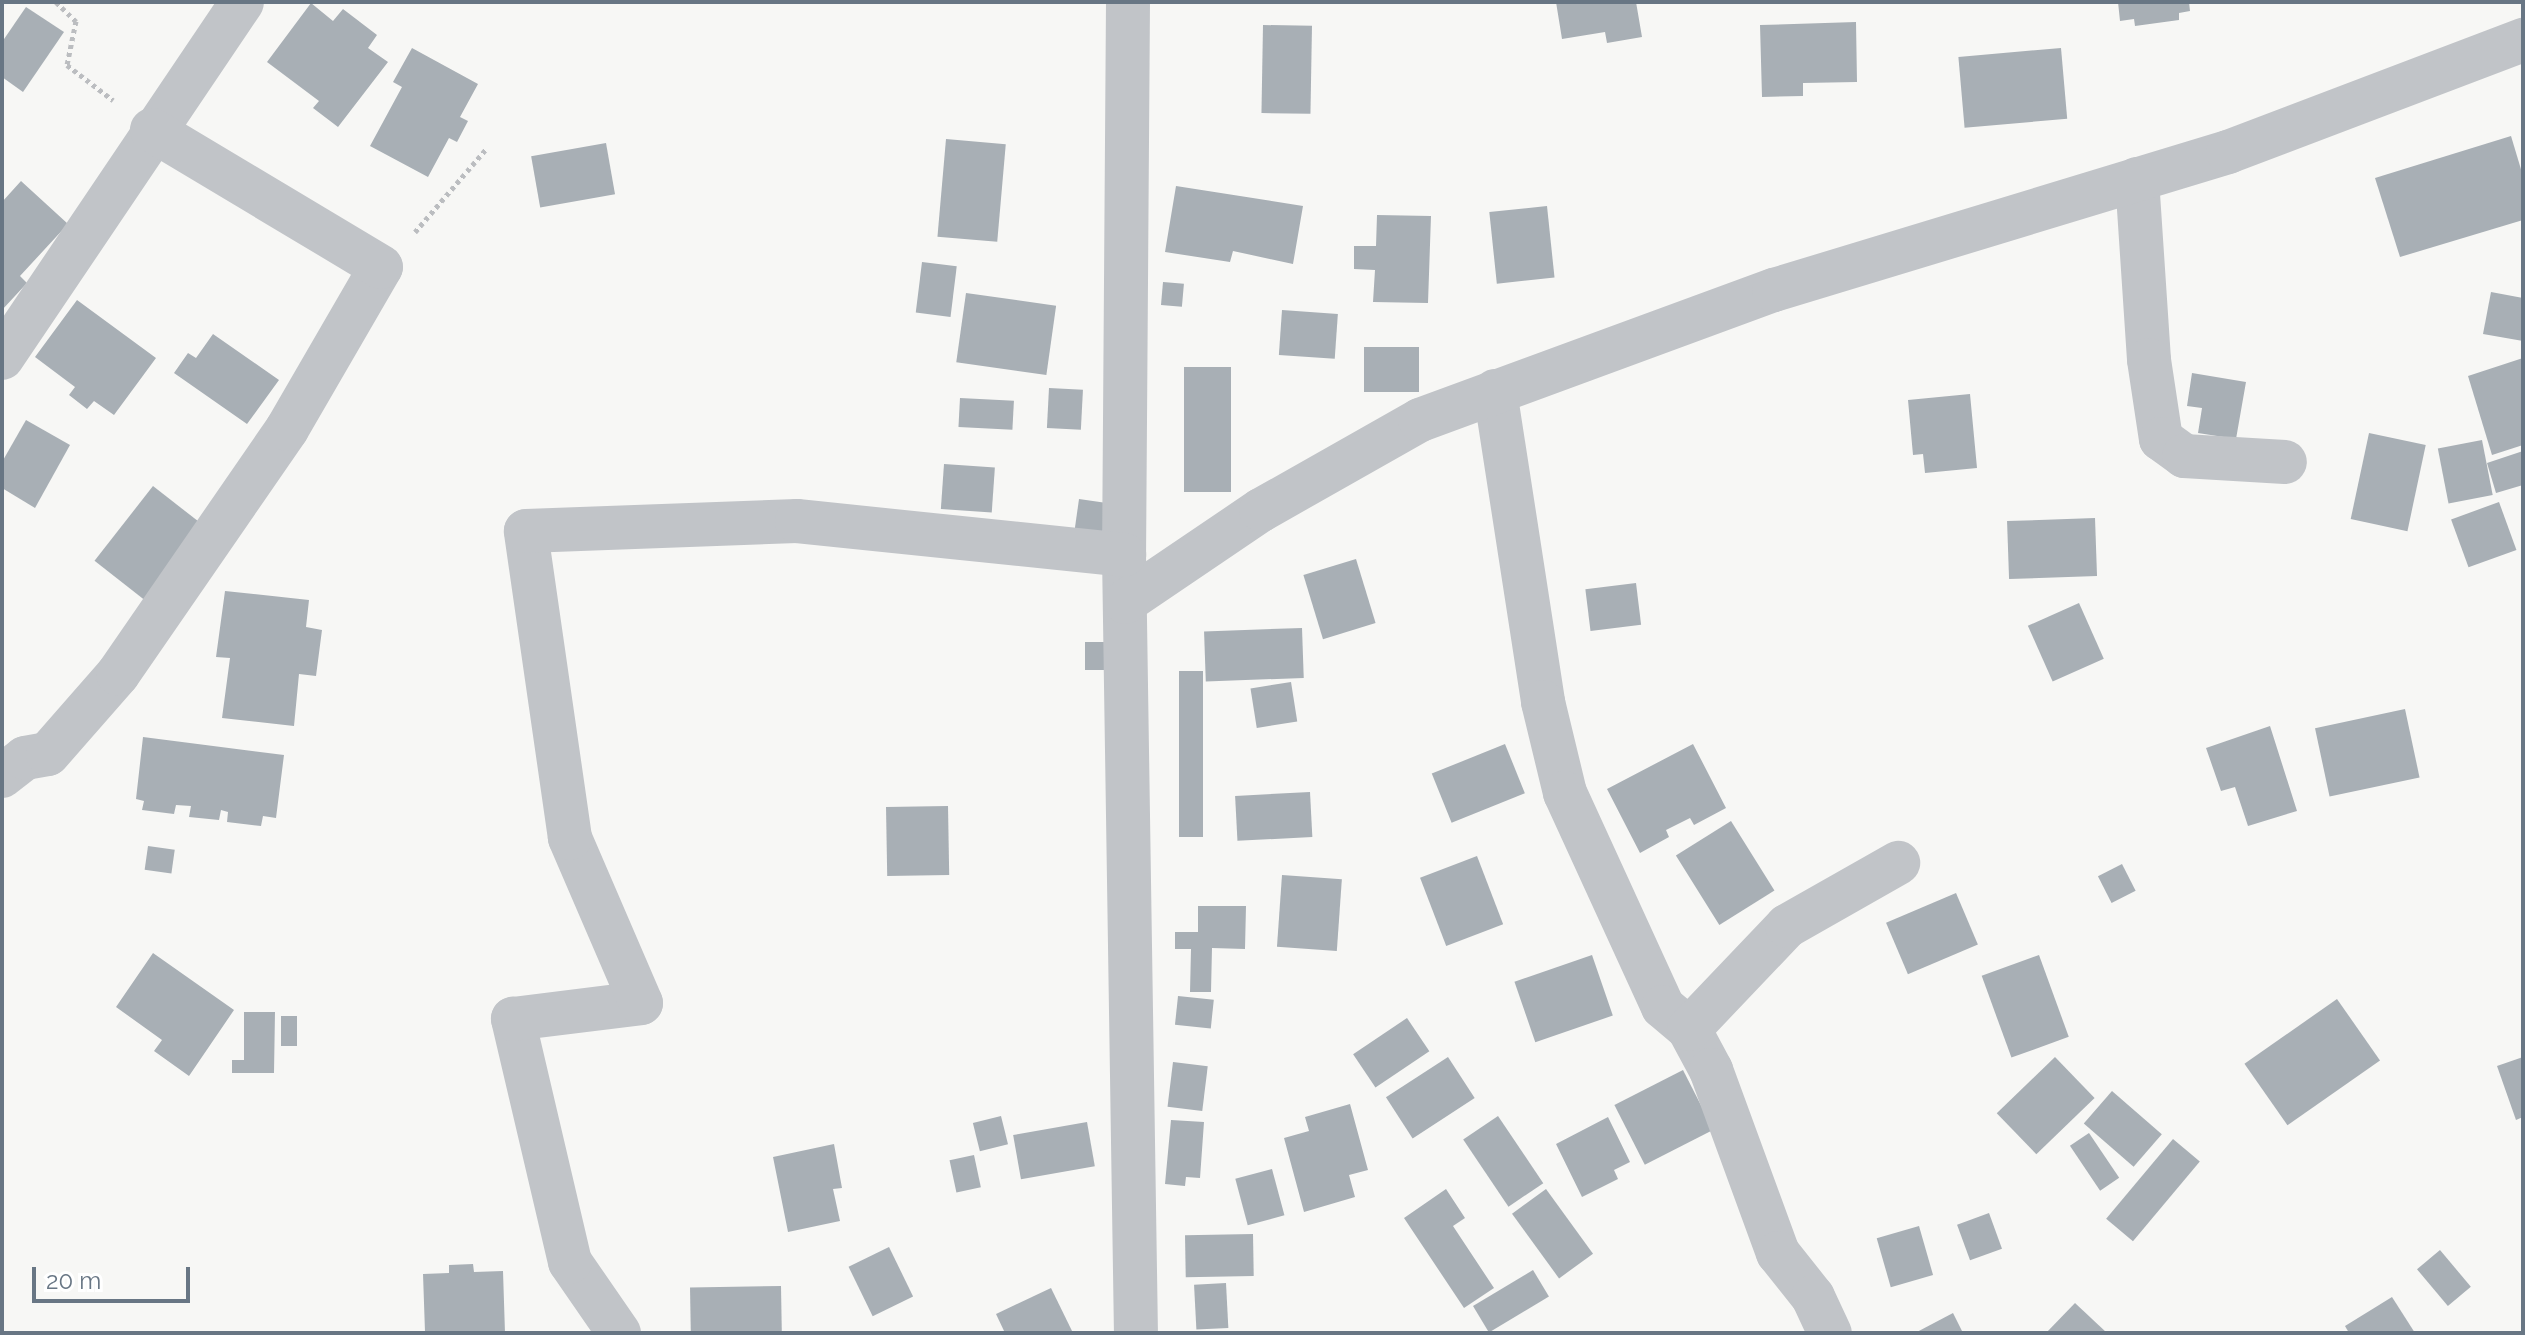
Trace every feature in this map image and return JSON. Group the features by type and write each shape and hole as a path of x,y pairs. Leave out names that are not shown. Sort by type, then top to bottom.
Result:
{"street":[{"path":"2,358 152,130 242,2"},
{"path":"1128,2 1124,555 1136,1333"},
{"path":"1125,602 1217,537 1345,460 1420,420 1774,290 2228,152 2523,40"},
{"path":"2,776 25,758 48,754 127,663 287,429 381,267 152,130"},
{"path":"2137,179 2149,360 2161,439 2184,456 2285,462"},
{"path":"1495,391 1543,702 1565,793 1663,1007 1689,1029 1729,1112 1778,1253 1813,1297 1830,1333"},
{"path":"619,1333 570,1262 513,1019 641,1003 570,838 526,531 797,521 1124,555"},
{"path":"1689,1029 1787,926 1898,863"}],"path":[{"path":"56,2 76,21 67,65 152,130"},
{"path":"381,267 487,148"}],"building":[{"path":"1556,2 1636,2 1642,37 1607,43 1605,32 1562,39"},
{"path":"2118,2 2189,2 2190,11 2179,13 2179,20 2135,26 2134,19 2120,21"},
{"path":"311,3 333,21 343,9 377,35 368,48 388,62 338,127 313,108 319,101 267,62"},
{"path":"26,7 64,32 23,92 2,77 2,42"},
{"path":"1856,22 1857,82 1803,83 1803,96 1762,97 1760,25"},
{"path":"1263,25 1312,26 1310,114 1261,113"},
{"path":"412,48 478,84 460,117 468,121 457,142 449,138 428,177 370,146 402,87 393,82"},
{"path":"2061,48 2067,119 1965,128 1958,57"},
{"path":"2511,136 2523,176 2523,220 2400,257 2375,178"},
{"path":"946,139 1006,144 997,242 937,237"},
{"path":"606,143 615,194 540,207 531,156"},
{"path":"21,181 68,224 20,276 27,283 2,310 2,202"},
{"path":"1176,186 1303,206 1293,264 1233,251 1230,262 1165,252"},
{"path":"1547,206 1555,278 1497,284 1489,212"},
{"path":"1377,215 1431,216 1428,303 1373,302 1375,270 1354,269 1354,246 1376,246"},
{"path":"922,262 957,266 951,317 916,313"},
{"path":"1163,282 1184,284 1182,307 1161,305"},
{"path":"2491,292 2523,298 2523,341 2483,334"},
{"path":"966,293 1056,306 1046,375 956,362"},
{"path":"77,300 156,358 114,415 94,401 87,409 69,395 75,387 35,357"},
{"path":"1282,310 1338,314 1335,359 1279,355"},
{"path":"213,334 279,380 247,424 174,373 188,353 196,358"},
{"path":"1364,347 1419,347 1419,392 1364,392"},
{"path":"2523,358 2523,445 2492,455 2468,376"},
{"path":"1184,367 1231,367 1231,492 1184,492"},
{"path":"2192,373 2246,382 2236,439 2198,433 2202,408 2187,406"},
{"path":"1049,388 1083,390 1081,430 1047,428"},
{"path":"1970,394 1977,468 1925,473 1923,454 1913,455 1908,400"},
{"path":"960,398 1014,401 1012,430 958,427"},
{"path":"26,420 70,445 35,508 2,488 2,462"},
{"path":"2369,433 2426,445 2407,531 2351,519"},
{"path":"2482,440 2493,495 2449,504 2438,449"},
{"path":"2523,451 2523,485 2496,493 2487,463"},
{"path":"944,464 995,468 992,512 941,509"},
{"path":"153,486 207,528 148,603 95,561"},
{"path":"1079,499 1107,503 1103,533 1075,529"},
{"path":"2499,502 2516,550 2469,567 2451,519"},
{"path":"2095,518 2097,576 2009,579 2007,521"},
{"path":"1356,559 1376,623 1323,639 1303,575"},
{"path":"1636,583 1641,625 1590,631 1585,589"},
{"path":"225,591 309,600 306,627 322,630 316,676 299,674 294,726 222,718 230,658 216,657"},
{"path":"2079,603 2104,659 2053,682 2028,626"},
{"path":"1302,628 1304,678 1206,681 1204,631"},
{"path":"1085,642 1104,642 1104,670 1085,670"},
{"path":"1179,671 1203,671 1203,837 1179,837"},
{"path":"1291,682 1297,722 1257,728 1251,688"},
{"path":"2405,709 2420,777 2330,797 2315,728"},
{"path":"2270,726 2297,811 2248,826 2235,787 2221,791 2206,748"},
{"path":"143,737 284,755 276,818 263,816 261,826 227,822 228,812 221,810 219,820 189,817 191,806 176,805 174,814 142,810 144,801 136,799"},
{"path":"1505,744 1525,793 1452,823 1432,774"},
{"path":"1693,744 1726,808 1694,825 1690,818 1666,830 1669,837 1640,853 1607,789"},
{"path":"1310,792 1312,837 1237,841 1235,796"},
{"path":"948,806 949,875 887,876 886,807"},
{"path":"1731,821 1774,891 1719,925 1676,855"},
{"path":"148,846 175,850 171,874 145,870"},
{"path":"1477,856 1503,924 1446,946 1420,878"},
{"path":"2122,864 2136,891 2112,903 2098,876"},
{"path":"1282,875 1342,879 1337,951 1277,947"},
{"path":"1956,893 1978,945 1908,974 1886,923"},
{"path":"1198,906 1246,906 1245,949 1212,948 1211,992 1190,992 1191,949 1175,949 1175,932 1198,932"},
{"path":"153,953 234,1010 189,1076 154,1051 162,1040 116,1007"},
{"path":"1592,955 1613,1016 1535,1042 1514,982"},
{"path":"2039,955 2069,1037 2011,1058 1982,976"},
{"path":"1178,996 1214,1000 1211,1029 1175,1025"},
{"path":"2337,999 2380,1060 2287,1125 2244,1064"},
{"path":"244,1012 275,1012 274,1073 232,1073 232,1060 244,1060"},
{"path":"281,1016 297,1016 297,1046 281,1046"},
{"path":"1407,1018 1429,1051 1375,1088 1353,1054"},
{"path":"1448,1057 1475,1098 1413,1138 1386,1097"},
{"path":"2055,1057 2095,1098 2036,1154 1997,1113"},
{"path":"2523,1057 2523,1117 2516,1120 2497,1066"},
{"path":"1173,1062 1208,1066 1202,1111 1168,1107"},
{"path":"1683,1070 1713,1130 1645,1165 1614,1105"},
{"path":"2112,1091 2162,1134 2134,1167 2084,1123"},
{"path":"1350,1104 1368,1170 1349,1175 1355,1197 1304,1212 1284,1138 1309,1131 1305,1117"},
{"path":"1001,1116 1008,1144 980,1151 973,1123"},
{"path":"1498,1116 1543,1183 1508,1207 1463,1139"},
{"path":"1608,1117 1630,1162 1614,1170 1618,1179 1582,1197 1556,1144"},
{"path":"1171,1120 1204,1122 1200,1178 1186,1177 1185,1186 1165,1184"},
{"path":"1087,1122 1095,1166 1021,1179 1013,1135"},
{"path":"2089,1133 2119,1178 2100,1191 2070,1146"},
{"path":"2173,1139 2200,1161 2133,1241 2106,1219"},
{"path":"834,1144 842,1188 833,1189 840,1221 788,1232 773,1157"},
{"path":"974,1155 981,1187 956,1192 950,1160"},
{"path":"1272,1169 1284,1215 1248,1225 1235,1179"},
{"path":"1446,1189 1465,1218 1453,1226 1494,1288 1464,1308 1404,1218"},
{"path":"1546,1189 1593,1254 1559,1278 1512,1214"},
{"path":"1989,1213 2002,1249 1970,1260 1957,1225"},
{"path":"1919,1226 1933,1275 1891,1287 1877,1238"},
{"path":"1253,1234 1254,1276 1186,1277 1185,1235"},
{"path":"889,1247 913,1296 873,1316 849,1267"},
{"path":"2440,1250 2471,1287 2448,1306 2417,1269"},
{"path":"473,1264 474,1272 503,1271 505,1333 425,1332 423,1274 449,1273 449,1265"},
{"path":"1533,1270 1549,1297 1489,1333 1473,1306"},
{"path":"1226,1283 1228,1328 1196,1330 1194,1285"},
{"path":"781,1286 782,1333 691,1333 690,1288"},
{"path":"1051,1288 1073,1333 1005,1333 996,1314"},
{"path":"2392,1297 2415,1333 2349,1333 2345,1326"},
{"path":"2075,1303 2107,1333 2046,1333"},
{"path":"1953,1313 1963,1333 1915,1333"}]}
